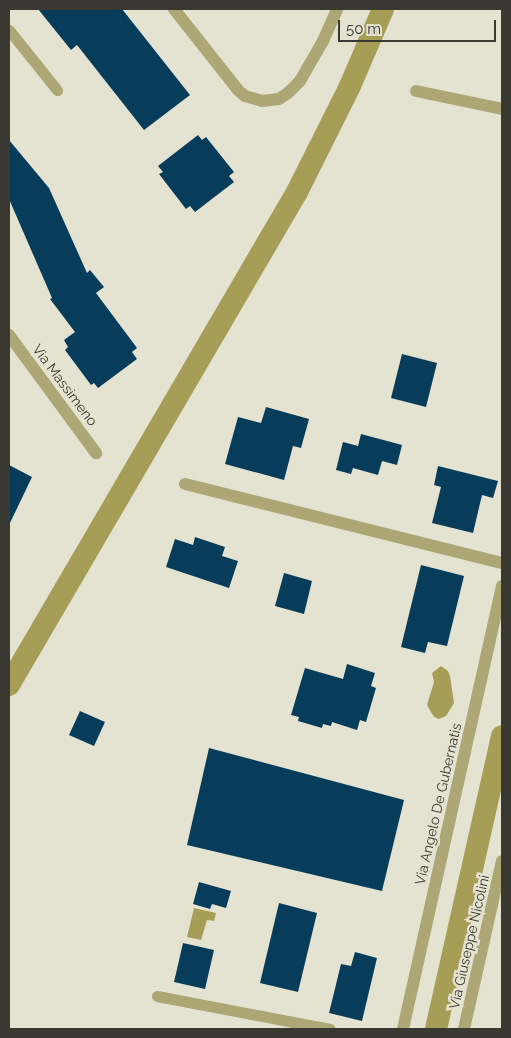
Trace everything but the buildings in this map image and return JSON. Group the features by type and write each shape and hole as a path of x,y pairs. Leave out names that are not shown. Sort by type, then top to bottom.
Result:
{"street":[{"path":"174,9 238,90 253,99 269,101 288,93 300,81 323,41 337,9"},
{"path":"416,91 502,109"},
{"name":"Via Massimeno","path":"9,334 96,453"},
{"path":"185,484 502,563"},
{"name":"Via Angelo De Gubernatis","path":"403,1029 502,586"},
{"name":"Via Giuseppe Nicolini","path":"464,1029 500,888 502,861"}],"lane":[{"path":"9,30 57,90"},
{"path":"157,996 330,1029"}],"shaded area":[{"path":"441,666 448,671 450,676 454,703 446,716 439,719 434,717 427,705 434,682 432,673"},
{"path":"194,908 216,913 214,921 207,920 201,940 187,937"}],"waterway":[{"path":"9,685 297,192 350,86 383,9"},
{"path":"436,1029 502,736"}]}
